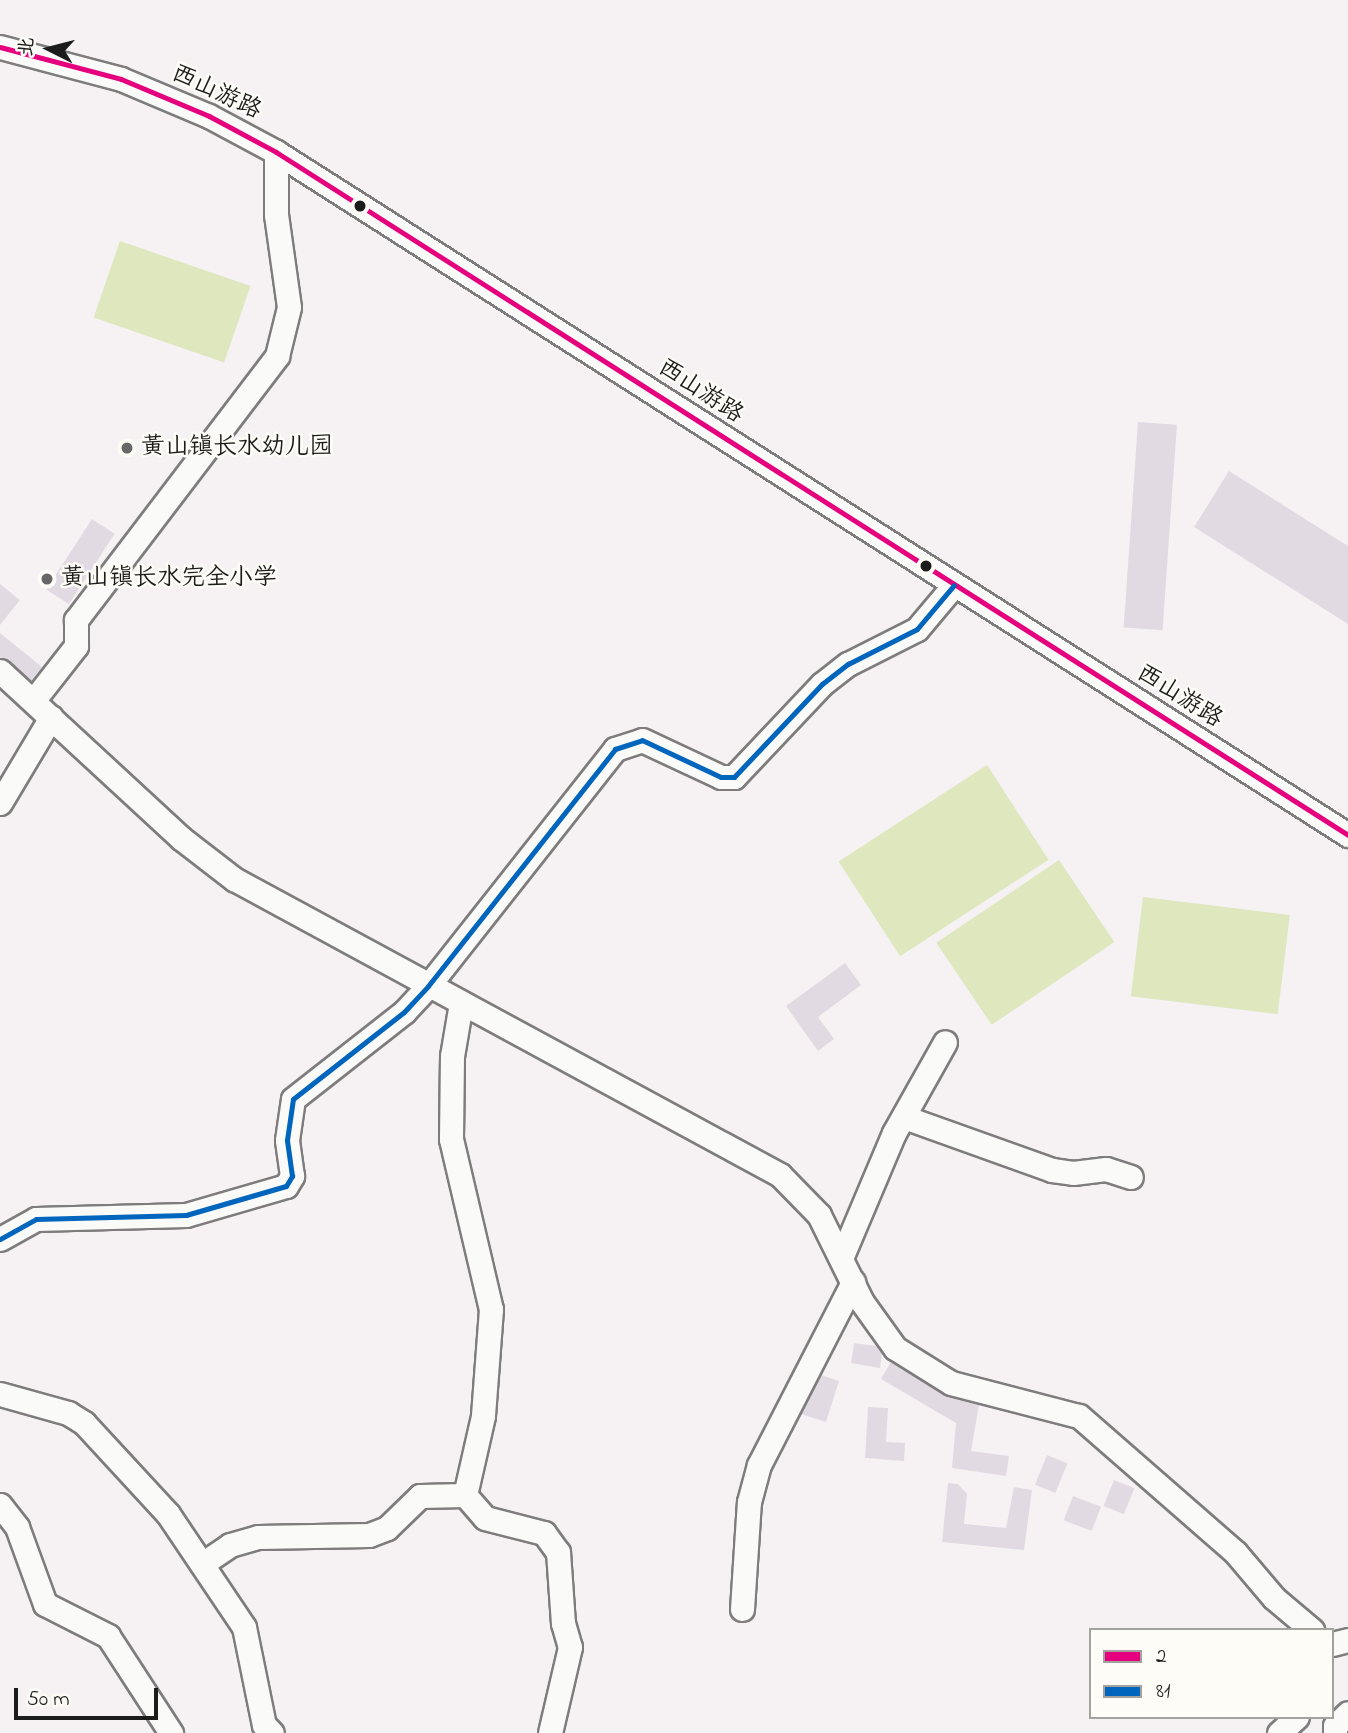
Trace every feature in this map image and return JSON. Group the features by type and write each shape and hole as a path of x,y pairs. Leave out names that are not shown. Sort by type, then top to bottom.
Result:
{"street":[{"name":"西山游路","path":"0,47 76,65 155,92 276,152 1348,835"},
{"path":"33,701 76,646 76,620 277,356 289,307 276,215 276,152"},
{"path":"0,1240 36,1219 186,1215 286,1186 292,1176 287,1140 293,1099 404,1012 428,986 615,749 642,740 721,777 734,777 822,684 848,664 917,629 954,586"},
{"path":"0,671 216,866 428,986 766,1166 819,1214 883,1334 931,1374 1079,1416 1235,1552 1274,1598 1310,1628"},
{"path":"0,803 51,717"},
{"path":"461,1003 452,1056 451,1139 491,1309 483,1416 465,1495"},
{"path":"842,1256 904,1117 945,1042"},
{"path":"904,1117 1052,1170 1073,1173 1106,1170 1131,1177"},
{"path":"743,1609 749,1503 759,1465 853,1282"},
{"path":"0,1394 68,1413 102,1438 168,1514 244,1628 264,1724 272,1733"},
{"path":"202,1564 230,1545 258,1537 369,1535 387,1528 420,1496 465,1495"},
{"path":"465,1495 485,1518 544,1533 558,1552 563,1623 570,1647 550,1733"},
{"path":"0,1505 17,1527 45,1604 108,1636 171,1733"},
{"path":"1335,1733 1335,1726 1348,1713"},
{"path":"1279,1733 1295,1719"}],"green space":[{"path":"120,241 250,286 224,363 94,318"},
{"path":"987,765 1049,860 900,956 839,861"},
{"path":"1059,860 1114,942 992,1025 936,943"},
{"path":"1143,897 1290,915 1278,1014 1131,996"}],"building":[{"path":"1138,422 1177,425 1163,630 1124,627"},
{"path":"1229,471 1348,546 1348,624 1194,527"},
{"path":"92,519 115,534 69,604 46,589"},
{"path":"0,584 20,600 0,625"},
{"path":"0,633 42,667 31,681 0,657"},
{"path":"845,963 861,985 818,1017 834,1039 818,1051 786,1006"},
{"path":"854,1343 876,1346 882,1354 880,1368 851,1363"},
{"path":"891,1362 944,1395 979,1405 971,1451 1009,1456 1006,1476 952,1468 956,1423 881,1379"},
{"path":"821,1375 839,1381 826,1422 801,1414"},
{"path":"868,1407 888,1408 886,1442 905,1443 904,1461 865,1458"},
{"path":"1047,1455 1067,1463 1055,1493 1035,1485"},
{"path":"1114,1480 1134,1488 1124,1514 1104,1506"},
{"path":"948,1483 958,1484 967,1494 964,1524 1006,1528 1014,1487 1032,1490 1024,1550 942,1542"},
{"path":"1073,1496 1101,1507 1092,1531 1064,1520"}],"transit line":[{"name":"2","path":"0,47 121,79 209,116 276,152 1348,835"},
{"name":"81","path":"0,1239 36,1219 186,1215 286,1186 292,1176 287,1140 293,1099 404,1012 428,986 615,749 642,740 721,777 734,777 822,684 848,664 917,629 954,585"}],"place":[{"name":"黄山镇长水幼儿园","path":"127,448"},
{"name":"黄山镇长水完全小学","path":"47,579"}]}
